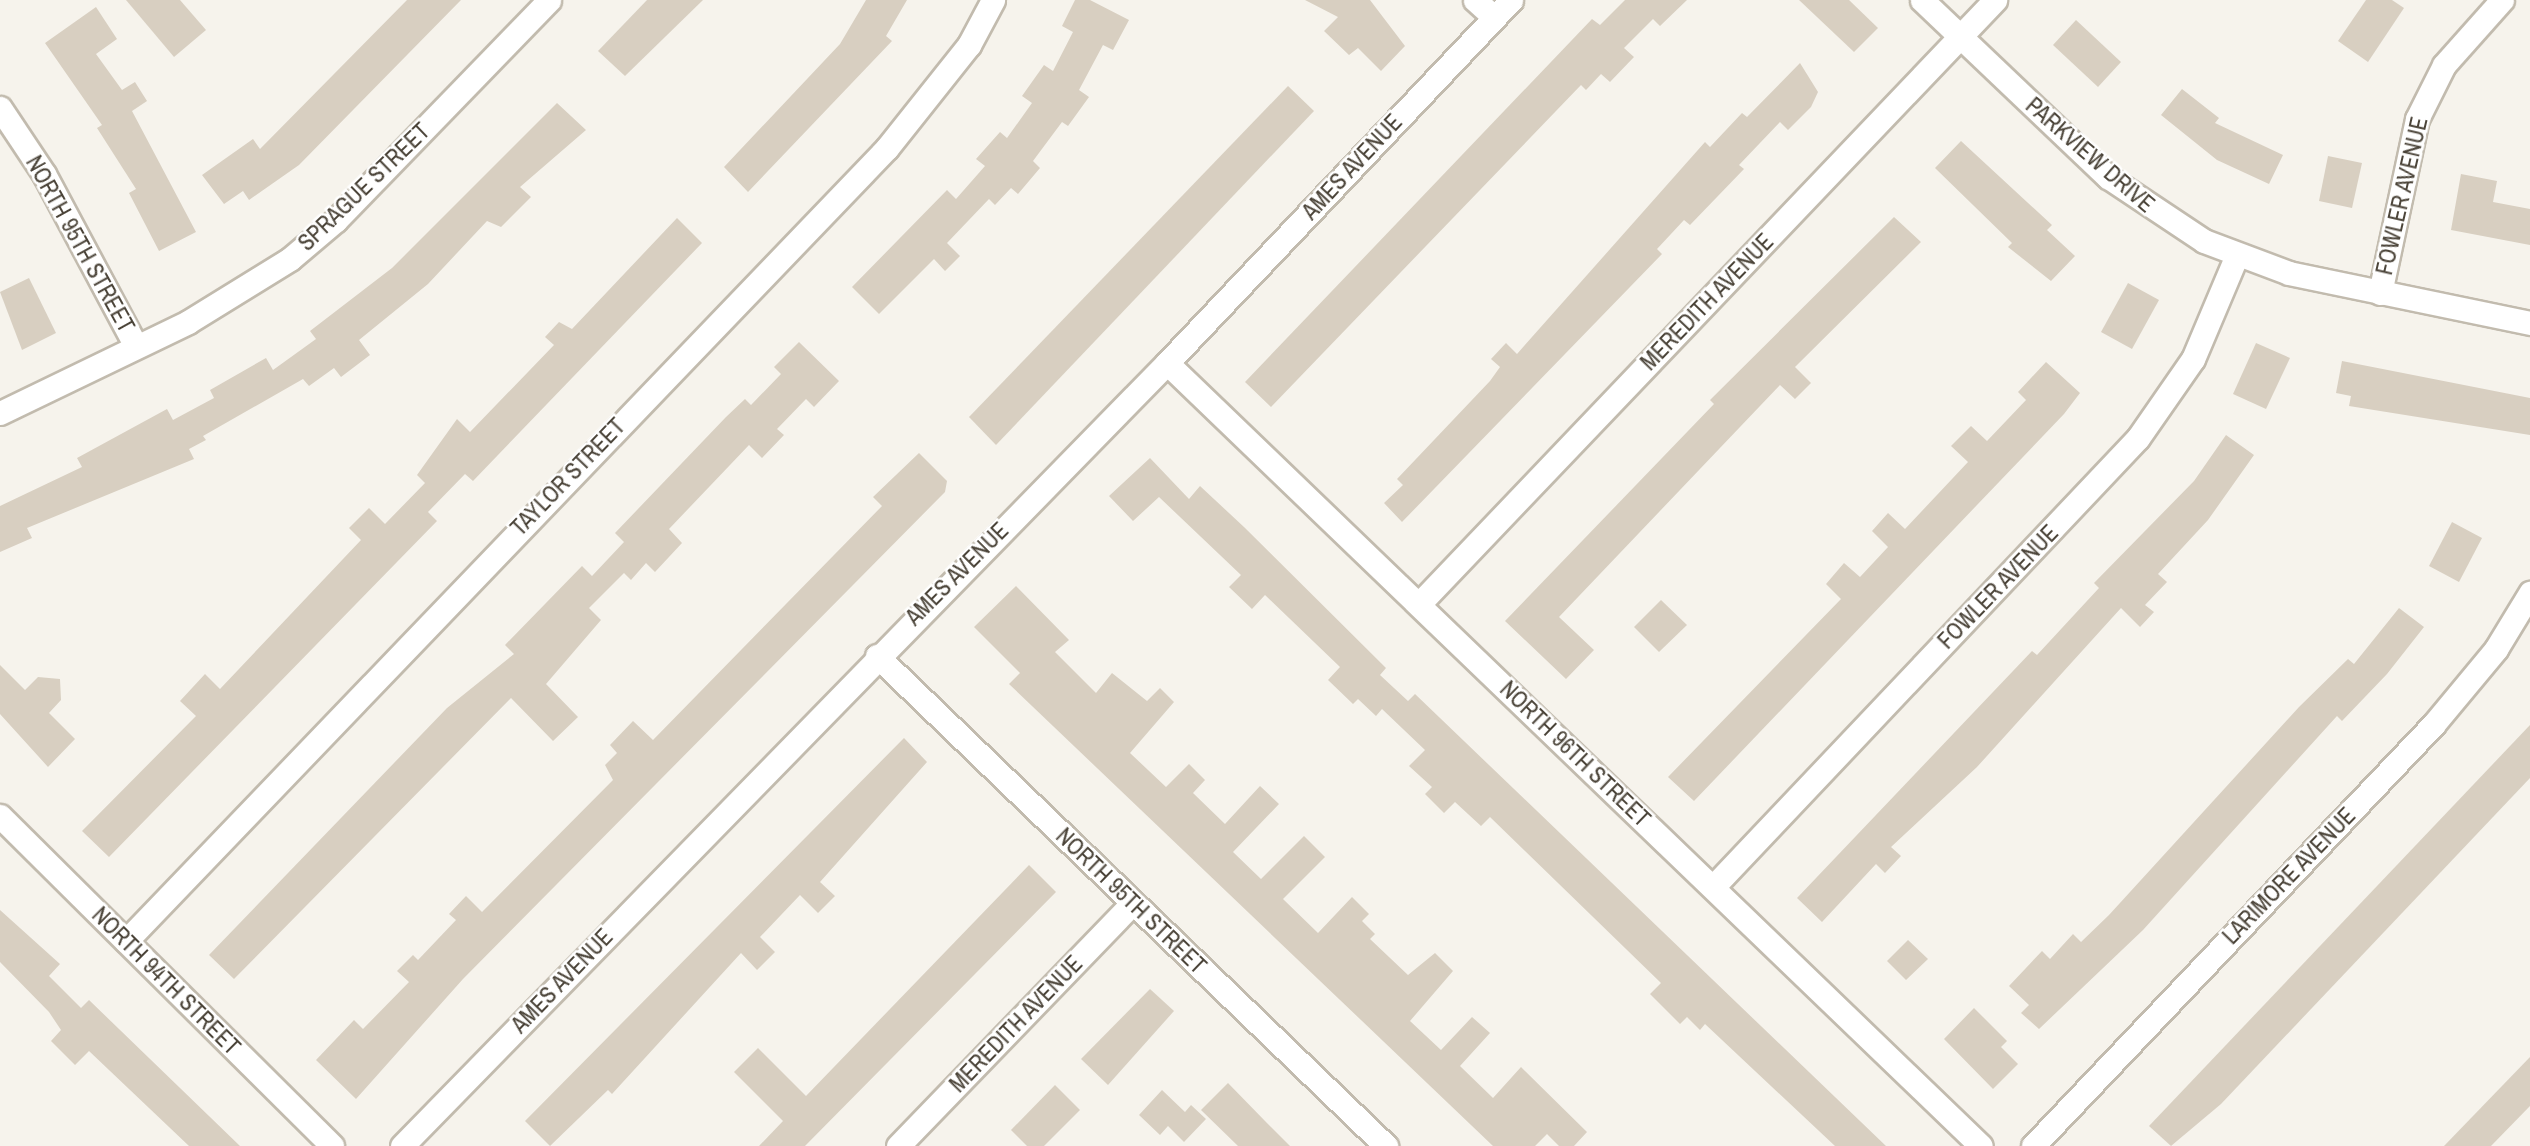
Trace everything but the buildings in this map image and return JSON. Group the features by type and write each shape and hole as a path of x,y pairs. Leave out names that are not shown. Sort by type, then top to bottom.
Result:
{"street":[{"name":"SPRAGUE STREET","path":"0,413 249,287 336,220 549,0"},
{"name":"TAYLOR STREET","path":"127,941 887,148 969,45 993,0"},
{"path":"1475,0 1494,17"},
{"name":"AMES AVENUE","path":"402,1146 877,656 1167,363 1510,0"},
{"name":"PARKVIEW DRIVE","path":"1922,0 2117,184 2155,213 2237,255 2380,293 2530,323"},
{"name":"MEREDITH AVENUE","path":"1419,604 1995,0"},
{"name":"FOWLER AVENUE","path":"2380,293 2417,119 2444,65 2502,0"},
{"name":"NORTH 95TH STREET","path":"0,108 44,174 136,346"},
{"name":"FOWLER AVENUE","path":"1713,887 2138,438 2193,359 2237,255"},
{"name":"NORTH 96TH STREET","path":"1167,363 1981,1146"},
{"name":"LARIMORE AVENUE","path":"2033,1146 2433,725 2496,649 2530,593"},
{"name":"NORTH 95TH STREET","path":"877,656 1386,1146"},
{"name":"NORTH 94TH STREET","path":"0,816 332,1146"},
{"name":"MEREDITH AVENUE","path":"898,1146 1133,903"}]}
